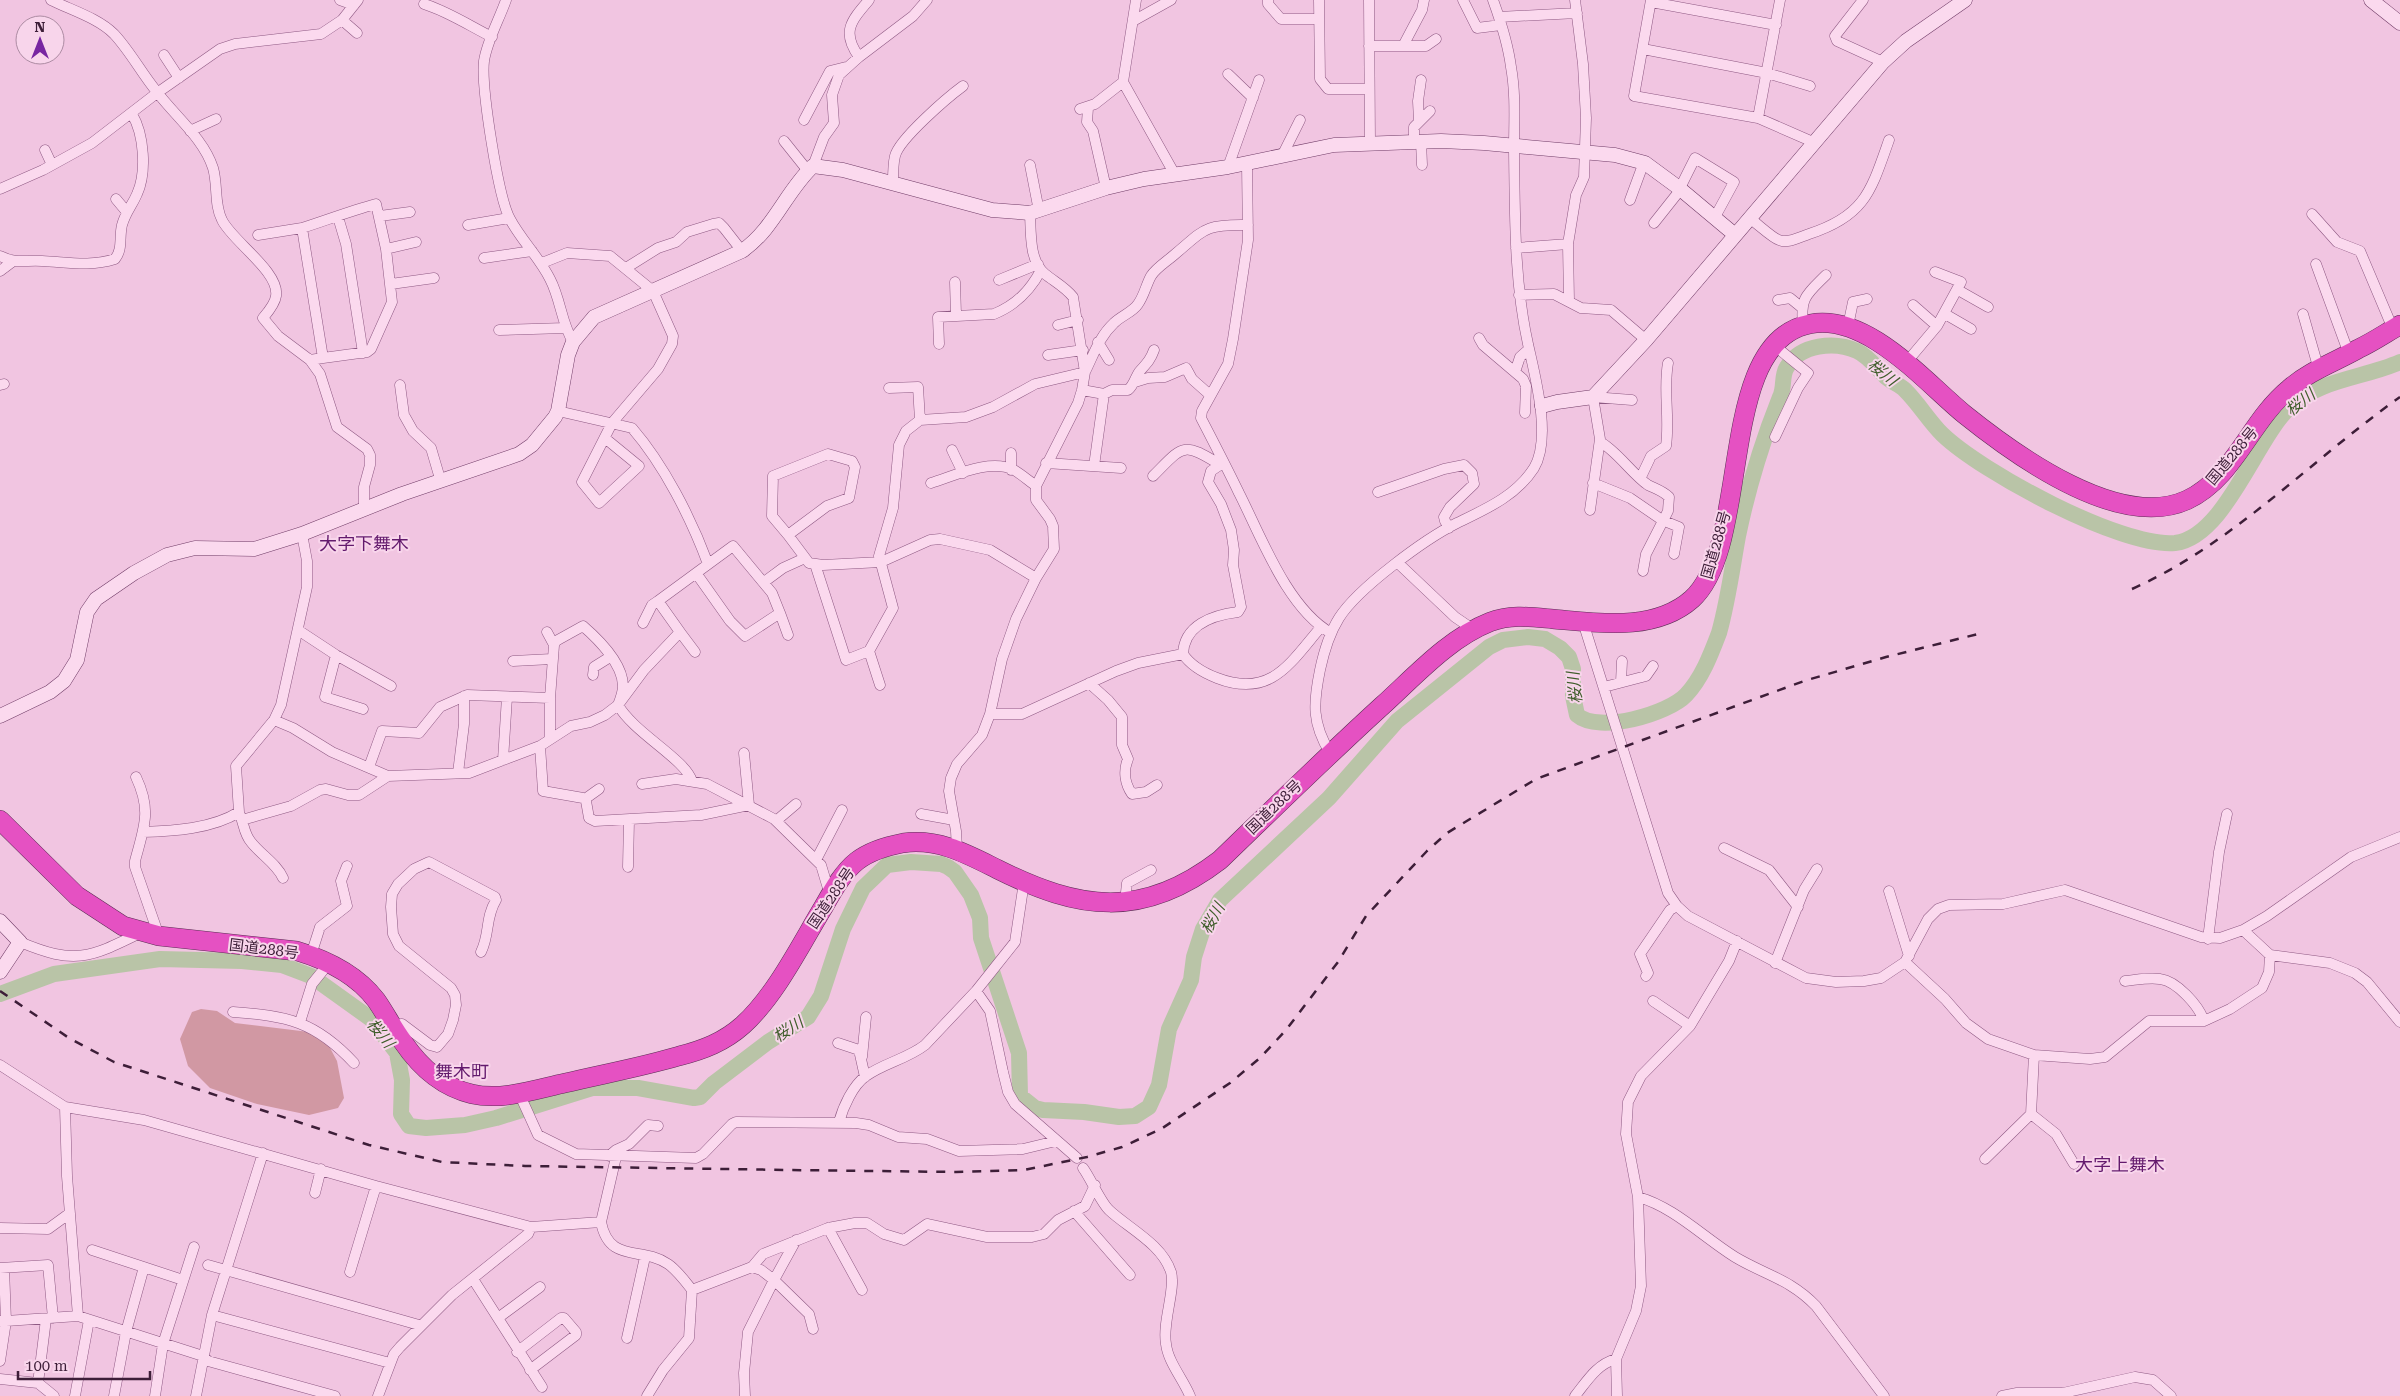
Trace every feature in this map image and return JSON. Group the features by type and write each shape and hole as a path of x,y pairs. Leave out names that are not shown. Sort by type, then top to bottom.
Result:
{"highway":[{"name":"国道288号","path":"0,820 77,896 106,917 140,933 297,951 310,955 325,968 364,987 374,998 392,1026 426,1071 446,1084 474,1095 521,1098 703,1050 725,1039 745,1024 768,995 848,869 856,862 883,848 922,842 957,849 1024,882 1070,899 1103,903 1126,902 1162,892 1210,868 1420,670 1474,630 1496,620 1514,616 1584,622 1650,620 1679,609 1702,589 1711,572 1722,537 1752,388 1765,358 1781,351 1803,325 1822,323 1848,326 1871,338 1966,416 2016,453 2098,497 2125,506 2144,508 2179,503 2208,486 2225,469 2285,391 2318,370 2397,327"}],"street":[{"path":"51,0 103,26 114,34 157,93 203,148 213,168 221,219 227,229 256,260 276,287 273,304 263,318 278,336 310,360 320,374 337,427 367,449 370,455 370,465 364,487 364,510"},
{"path":"340,0 356,2"},
{"path":"506,0 484,60 483,78 498,174 509,218 542,263 556,291 565,328 573,342"},
{"path":"859,57 850,44 848,34 869,0"},
{"path":"0,716 50,692 64,681 77,660 87,612 91,606 101,594 167,555 184,549 254,549 302,534 519,454 532,445 549,426 558,411 568,355 573,342 594,317 742,251 763,233 811,168 824,137 834,123 833,89 839,75 846,67 913,16 927,0"},
{"path":"1136,0 1124,82 1174,173"},
{"path":"1134,20 1171,0"},
{"path":"1268,0 1268,4 1281,19 1318,20"},
{"path":"1319,0 1320,79 1328,89 1369,89"},
{"path":"1369,0 1370,142"},
{"path":"1403,46 1422,10 1424,0"},
{"path":"1464,0 1477,28 1500,21 1577,12"},
{"path":"1183,654 1195,667 1234,685 1265,681 1285,668 1326,630 1365,588 1449,528 1508,495 1533,469 1540,444 1542,406 1519,295 1516,248 1513,82 1500,21 1493,0"},
{"path":"1569,301 1568,244 1576,195 1584,177 1585,91 1575,0"},
{"path":"1758,118 1780,0"},
{"path":"1863,0 1835,36 1836,41 1883,62"},
{"path":"2371,0 2400,23"},
{"path":"1776,25 1651,1 1644,49 1634,96 1758,118 1813,142"},
{"path":"0,189 52,165 92,143 157,93 228,45 315,36 326,32 342,20 356,2"},
{"path":"1593,397 1646,340 1734,234 1883,62 1906,41 1957,2"},
{"path":"424,4 440,9 458,21 492,37"},
{"path":"342,20 357,33"},
{"path":"1368,46 1426,46 1436,39"},
{"path":"1644,49 1767,73 1810,86"},
{"path":"164,55 180,78"},
{"path":"804,120 830,71 846,67"},
{"path":"1228,74 1253,98"},
{"path":"1228,167 1259,80"},
{"path":"1419,121 1418,101 1421,80"},
{"path":"1106,188 1093,131 1087,122 1084,108 1124,82"},
{"path":"893,183 895,156 903,142 935,108 963,86"},
{"path":"1422,165 1414,127 1430,111"},
{"path":"0,256 12,262 44,261 72,265 103,263 115,259 120,250 120,232 126,211 141,184 140,136 138,124 132,114"},
{"path":"190,131 216,119"},
{"path":"1282,156 1300,120"},
{"path":"1749,218 1782,242 1827,228 1856,210 1868,196 1890,140"},
{"path":"784,141 811,168"},
{"path":"811,168 826,166 992,210 1035,212 1106,188 1174,173 1247,164 1334,144 1417,141 1514,146 1615,155 1644,162 1679,188 1734,234"},
{"path":"45,150 52,165"},
{"path":"1654,223 1677,194 1695,158 1734,182 1715,217"},
{"path":"1630,200 1644,162"},
{"path":"1247,164 1248,225 1242,288 1233,339 1228,364 1210,395 1201,418 1221,464 1239,493 1268,557 1302,606 1326,630"},
{"path":"1030,166 1035,212 1034,258 1039,267 1067,289 1073,297 1085,372"},
{"path":"116,199 126,211"},
{"path":"258,235 277,234 302,228 338,217 344,212 376,204 386,249 392,302 371,350 310,360"},
{"path":"380,216 410,212"},
{"path":"2312,214 2337,242 2360,251 2397,327"},
{"path":"338,217 344,236 363,352"},
{"path":"468,224 509,218"},
{"path":"626,268 658,248 676,242 687,232 719,223 742,251"},
{"path":"957,849 949,791 951,778 957,764 982,735 990,714 1007,643 1016,619 1036,578 1051,555 1055,541 1050,518 1036,500 1036,486 1078,403 1085,372 1098,342 1113,324 1137,306 1152,274 1196,234 1215,226 1248,225"},
{"path":"302,228 323,358"},
{"path":"386,249 416,242"},
{"path":"1516,248 1568,244"},
{"path":"484,258 532,251"},
{"path":"542,263 567,253 605,254 626,268 653,291 671,328 672,344 654,375 612,423 606,439 582,482 599,503 639,466 606,439"},
{"path":"0,271 12,262"},
{"path":"2316,264 2349,354"},
{"path":"999,280 1039,267"},
{"path":"939,344 938,317 994,314 1012,306 1030,290 1039,267"},
{"path":"1905,364 1937,326 1961,282 1935,272"},
{"path":"1803,325 1801,306 1812,288 1826,275"},
{"path":"391,284 434,278"},
{"path":"955,282 956,315"},
{"path":"1958,290 1988,307"},
{"path":"1519,295 1554,294 1581,308 1611,310 1646,340"},
{"path":"1778,300 1790,298 1801,306"},
{"path":"1848,326 1853,302 1867,300"},
{"path":"1913,305 1937,326"},
{"path":"1945,314 1971,329"},
{"path":"2303,314 2318,370"},
{"path":"1058,325 1078,320"},
{"path":"499,330 565,328"},
{"path":"1479,338 1483,345 1523,379 1526,386 1525,413"},
{"path":"1098,342 1109,360"},
{"path":"1515,372 1520,357 1530,349"},
{"path":"1048,356 1082,350"},
{"path":"1082,390 1104,394 1112,390 1128,390 1136,382 1140,372 1150,361 1154,350"},
{"path":"1775,437 1798,388 1808,373 1781,351"},
{"path":"1641,477 1651,456 1666,446 1668,401 1666,376 1668,363"},
{"path":"1136,382 1148,378 1165,377 1186,368 1192,379 1210,395"},
{"path":"814,564 846,660 870,651 893,608 879,556 895,494 899,445 906,431 920,420 926,418 952,419 973,415 1035,384 1085,372"},
{"path":"400,385 404,415 413,431 431,448 441,482"},
{"path":"889,388 918,387 920,420"},
{"path":"1094,466 1104,394"},
{"path":"1590,510 1600,442 1593,397"},
{"path":"1542,406 1593,397 1632,400"},
{"path":"558,411 632,428 645,443 697,534 708,564"},
{"path":"1600,442 1607,446 1626,467 1641,477 1647,484 1669,497 1668,511 1646,554 1642,571"},
{"path":"952,450 962,473"},
{"path":"1153,476 1177,452 1183,450 1196,450 1221,464"},
{"path":"1011,453 1011,470"},
{"path":"788,535 827,506 849,498 855,467 852,461 828,454 773,476 772,516 809,563 881,562 930,540 940,539 990,550 1036,578"},
{"path":"1046,463 1121,468"},
{"path":"1183,654 1187,639 1199,624 1212,617 1238,612 1241,607 1233,565 1234,550 1231,530 1221,504 1208,482 1208,475 1221,464"},
{"path":"1378,492 1444,469 1464,465 1472,473 1474,484 1446,513 1445,522 1449,528"},
{"path":"931,483 962,473 993,467 1011,470 1036,486"},
{"path":"1593,483 1630,498 1662,520 1679,527 1674,554"},
{"path":"283,878 280,871 267,861 249,840 241,816 236,766 274,720 281,705 308,586 307,561 302,534"},
{"path":"643,623 652,605 733,546 776,599 788,635"},
{"path":"764,582 783,568 805,558"},
{"path":"1398,563 1455,618 1474,630"},
{"path":"696,573 730,621 745,636 780,613"},
{"path":"658,601 694,652"},
{"path":"1584,622 1590,649 1613,714 1664,886 1677,906 1688,916 1806,978 1851,982 1881,978 1907,959 1928,919 1944,906 1955,904 2004,904 2058,890 2098,899 2208,938 2220,938 2243,930 2294,898 2351,857 2400,837"},
{"path":"550,739 550,698 554,645 556,641 583,626 610,657 619,672 623,685 618,706"},
{"path":"298,630 336,655 391,686"},
{"path":"1326,630 1314,714 1318,732 1330,753"},
{"path":"547,632 554,645"},
{"path":"274,720 332,752 388,776 458,773 480,770 540,746 571,726 596,719 618,706 644,670 680,632"},
{"path":"870,651 880,685"},
{"path":"990,714 1022,714 1138,663 1183,654"},
{"path":"336,655 325,697 363,709"},
{"path":"593,674 594,667 610,657"},
{"path":"513,661 552,659"},
{"path":"1621,682 1622,661"},
{"path":"1604,687 1646,676 1653,666"},
{"path":"1089,683 1108,700 1122,717 1122,745 1128,759 1125,766 1126,781 1132,794 1146,792 1157,785"},
{"path":"368,767 382,731 419,733 440,707 464,696 472,694 550,698"},
{"path":"458,773 464,724 464,696"},
{"path":"503,760 507,697"},
{"path":"618,706 636,728 690,774 692,781"},
{"path":"540,746 543,791 585,799 599,789"},
{"path":"744,753 749,805"},
{"path":"143,832 168,831 191,827 290,806 320,790 326,789 348,796 359,795 388,776"},
{"path":"136,777 144,794 147,809 135,867 160,936"},
{"path":"642,784 676,779 715,787 776,821 816,860 825,873 830,896"},
{"path":"585,799 591,820 629,820 701,815 749,805"},
{"path":"776,821 796,804"},
{"path":"816,860 842,810"},
{"path":"921,814 954,820"},
{"path":"2208,938 2218,860 2227,814"},
{"path":"628,867 629,820"},
{"path":"1724,848 1769,870 1798,907"},
{"path":"392,1026 402,1024 430,1045 437,1047 448,1034 456,1005 451,988 399,946 393,934 392,894 398,884 414,869 429,862 495,897 496,900 488,916 488,935 481,952"},
{"path":"310,955 320,927 348,906 341,881 346,866"},
{"path":"1775,963 1804,890 1817,869"},
{"path":"1126,902 1127,883 1151,870"},
{"path":"839,1122 853,1092 864,1076 912,1055 924,1045 977,990 1002,960 1015,942 1024,882"},
{"path":"1889,891 1907,959 1977,1032 1998,1043 2034,1055 2090,1059 2105,1057 2149,1021 2204,1021 2230,1009 2262,988 2269,972 2270,955"},
{"path":"1646,976 1648,973 1640,954 1670,910 1677,906"},
{"path":"0,921 20,942 57,954 83,956 96,954 140,933"},
{"path":"2243,930 2270,955 2314,960 2345,968 2367,982 2400,1022"},
{"path":"0,972 20,942"},
{"path":"1617,1396 1616,1359 1636,1311 1641,1286 1638,1197 1626,1134 1628,1102 1635,1086 1648,1068 1690,1026 1729,961 1737,942"},
{"path":"300,1022 312,984 325,968"},
{"path":"2125,981 2164,980 2195,1004 2204,1021"},
{"path":"977,990 990,1010 1008,1092 1015,1104 1077,1158"},
{"path":"1653,1001 1690,1026"},
{"path":"233,1012 281,1017 300,1022 338,1047 354,1063"},
{"path":"864,1076 862,1058 866,1016"},
{"path":"838,1043 855,1048 862,1058"},
{"path":"1986,1159 2031,1114 2034,1055"},
{"path":"0,1065 58,1105 65,1107 144,1120 376,1186 531,1227 601,1222"},
{"path":"521,1098 538,1135 576,1154 617,1150 696,1158 703,1154 736,1122 839,1122 868,1125 898,1137 928,1139 959,1150 1023,1149 1056,1141"},
{"path":"65,1107 70,1213 78,1316"},
{"path":"2031,1114 2056,1134 2074,1164"},
{"path":"617,1150 629,1144 648,1126 658,1126"},
{"path":"617,1150 601,1222 605,1238 622,1250 668,1263 692,1290 689,1338 663,1370 647,1396"},
{"path":"196,1396 212,1316 263,1153"},
{"path":"1083,1168 1107,1207 1145,1238 1170,1269 1172,1280 1165,1327 1165,1344 1190,1396"},
{"path":"315,1193 321,1169"},
{"path":"692,1290 752,1267 763,1254 796,1240 828,1228 854,1222 868,1223 884,1234 904,1240 927,1224 986,1237 1032,1237 1044,1234 1058,1220 1088,1202 1095,1185"},
{"path":"350,1272 376,1186"},
{"path":"1638,1197 1662,1205 1736,1258 1788,1283 1803,1293 1816,1306 1884,1396"},
{"path":"1074,1211 1130,1275"},
{"path":"0,1228 48,1228 70,1213"},
{"path":"378,1396 394,1354 419,1325 528,1234 531,1227"},
{"path":"828,1228 862,1290"},
{"path":"745,1396 744,1373 748,1332 756,1312 796,1240"},
{"path":"155,1396 163,1344 194,1247"},
{"path":"92,1250 183,1280"},
{"path":"627,1338 645,1257"},
{"path":"0,1360 3,1321 2,1268 48,1265 50,1318 38,1383"},
{"path":"208,1265 419,1325"},
{"path":"114,1396 126,1332 144,1267"},
{"path":"752,1267 761,1270 774,1280 809,1314 813,1329"},
{"path":"473,1279 517,1352 542,1388"},
{"path":"498,1318 540,1287"},
{"path":"3,1321 78,1316 203,1356 208,1361 335,1396"},
{"path":"212,1316 390,1363"},
{"path":"517,1352 561,1318 564,1318 576,1332 576,1335 530,1370"},
{"path":"76,1396 89,1320"},
{"path":"1575,1396 1596,1370 1609,1361 1616,1359"},
{"path":"2002,1396 2017,1393 2063,1393 2135,1377 2153,1380 2171,1396"},
{"path":"0,1379 38,1383 54,1396"}],"shaded area":[{"path":"201,1009 217,1011 235,1023 309,1032 329,1046 337,1061 344,1098 338,1108 309,1115 257,1104 210,1088 188,1066 180,1039 192,1012"}],"waterway":[{"name":"桜川","path":"0,994 54,974 160,959 242,961 282,965 311,976 371,1019 397,1053 402,1080 401,1114 409,1126 426,1128 465,1125 496,1118 592,1088 638,1088 694,1098 700,1097 714,1083 768,1042 808,1017 821,996 843,929 863,888 887,865 911,862 941,864 955,872 971,895 980,918 981,938 1019,1053 1020,1096 1035,1108 1043,1110 1084,1112 1119,1117 1135,1116 1149,1107 1159,1085 1169,1029 1191,980 1194,957 1203,929 1220,900 1329,798 1397,721 1489,647 1503,640 1528,637 1545,639 1560,648 1569,657 1573,669 1573,696 1577,715 1587,720 1601,723 1616,722 1649,715 1677,702 1686,695 1701,673 1719,633 1738,536 1756,465 1781,393 1785,370 1800,353 1809,349 1829,346 1839,346 1861,353 1886,377 1905,390 1942,434 1987,468 2053,505 2088,521 2151,541 2175,543 2193,537 2209,524 2224,506 2277,421 2290,407 2315,390 2400,362"}],"railway":[{"path":"2132,589 2204,549 2238,525 2367,421 2400,397"},
{"path":"0,991 69,1038 114,1062 369,1145 442,1162 525,1166 789,1170 956,1172 1024,1170 1087,1157 1122,1147 1161,1129 1230,1083 1260,1058 1286,1030 1338,962 1366,916 1427,851 1447,833 1536,779 1804,681 1886,657 1982,633"}],"district":[{"name":"大字下舞木","path":"364,544"},
{"name":"舞木町","path":"462,1072"},
{"name":"大字上舞木","path":"2120,1165"}]}
